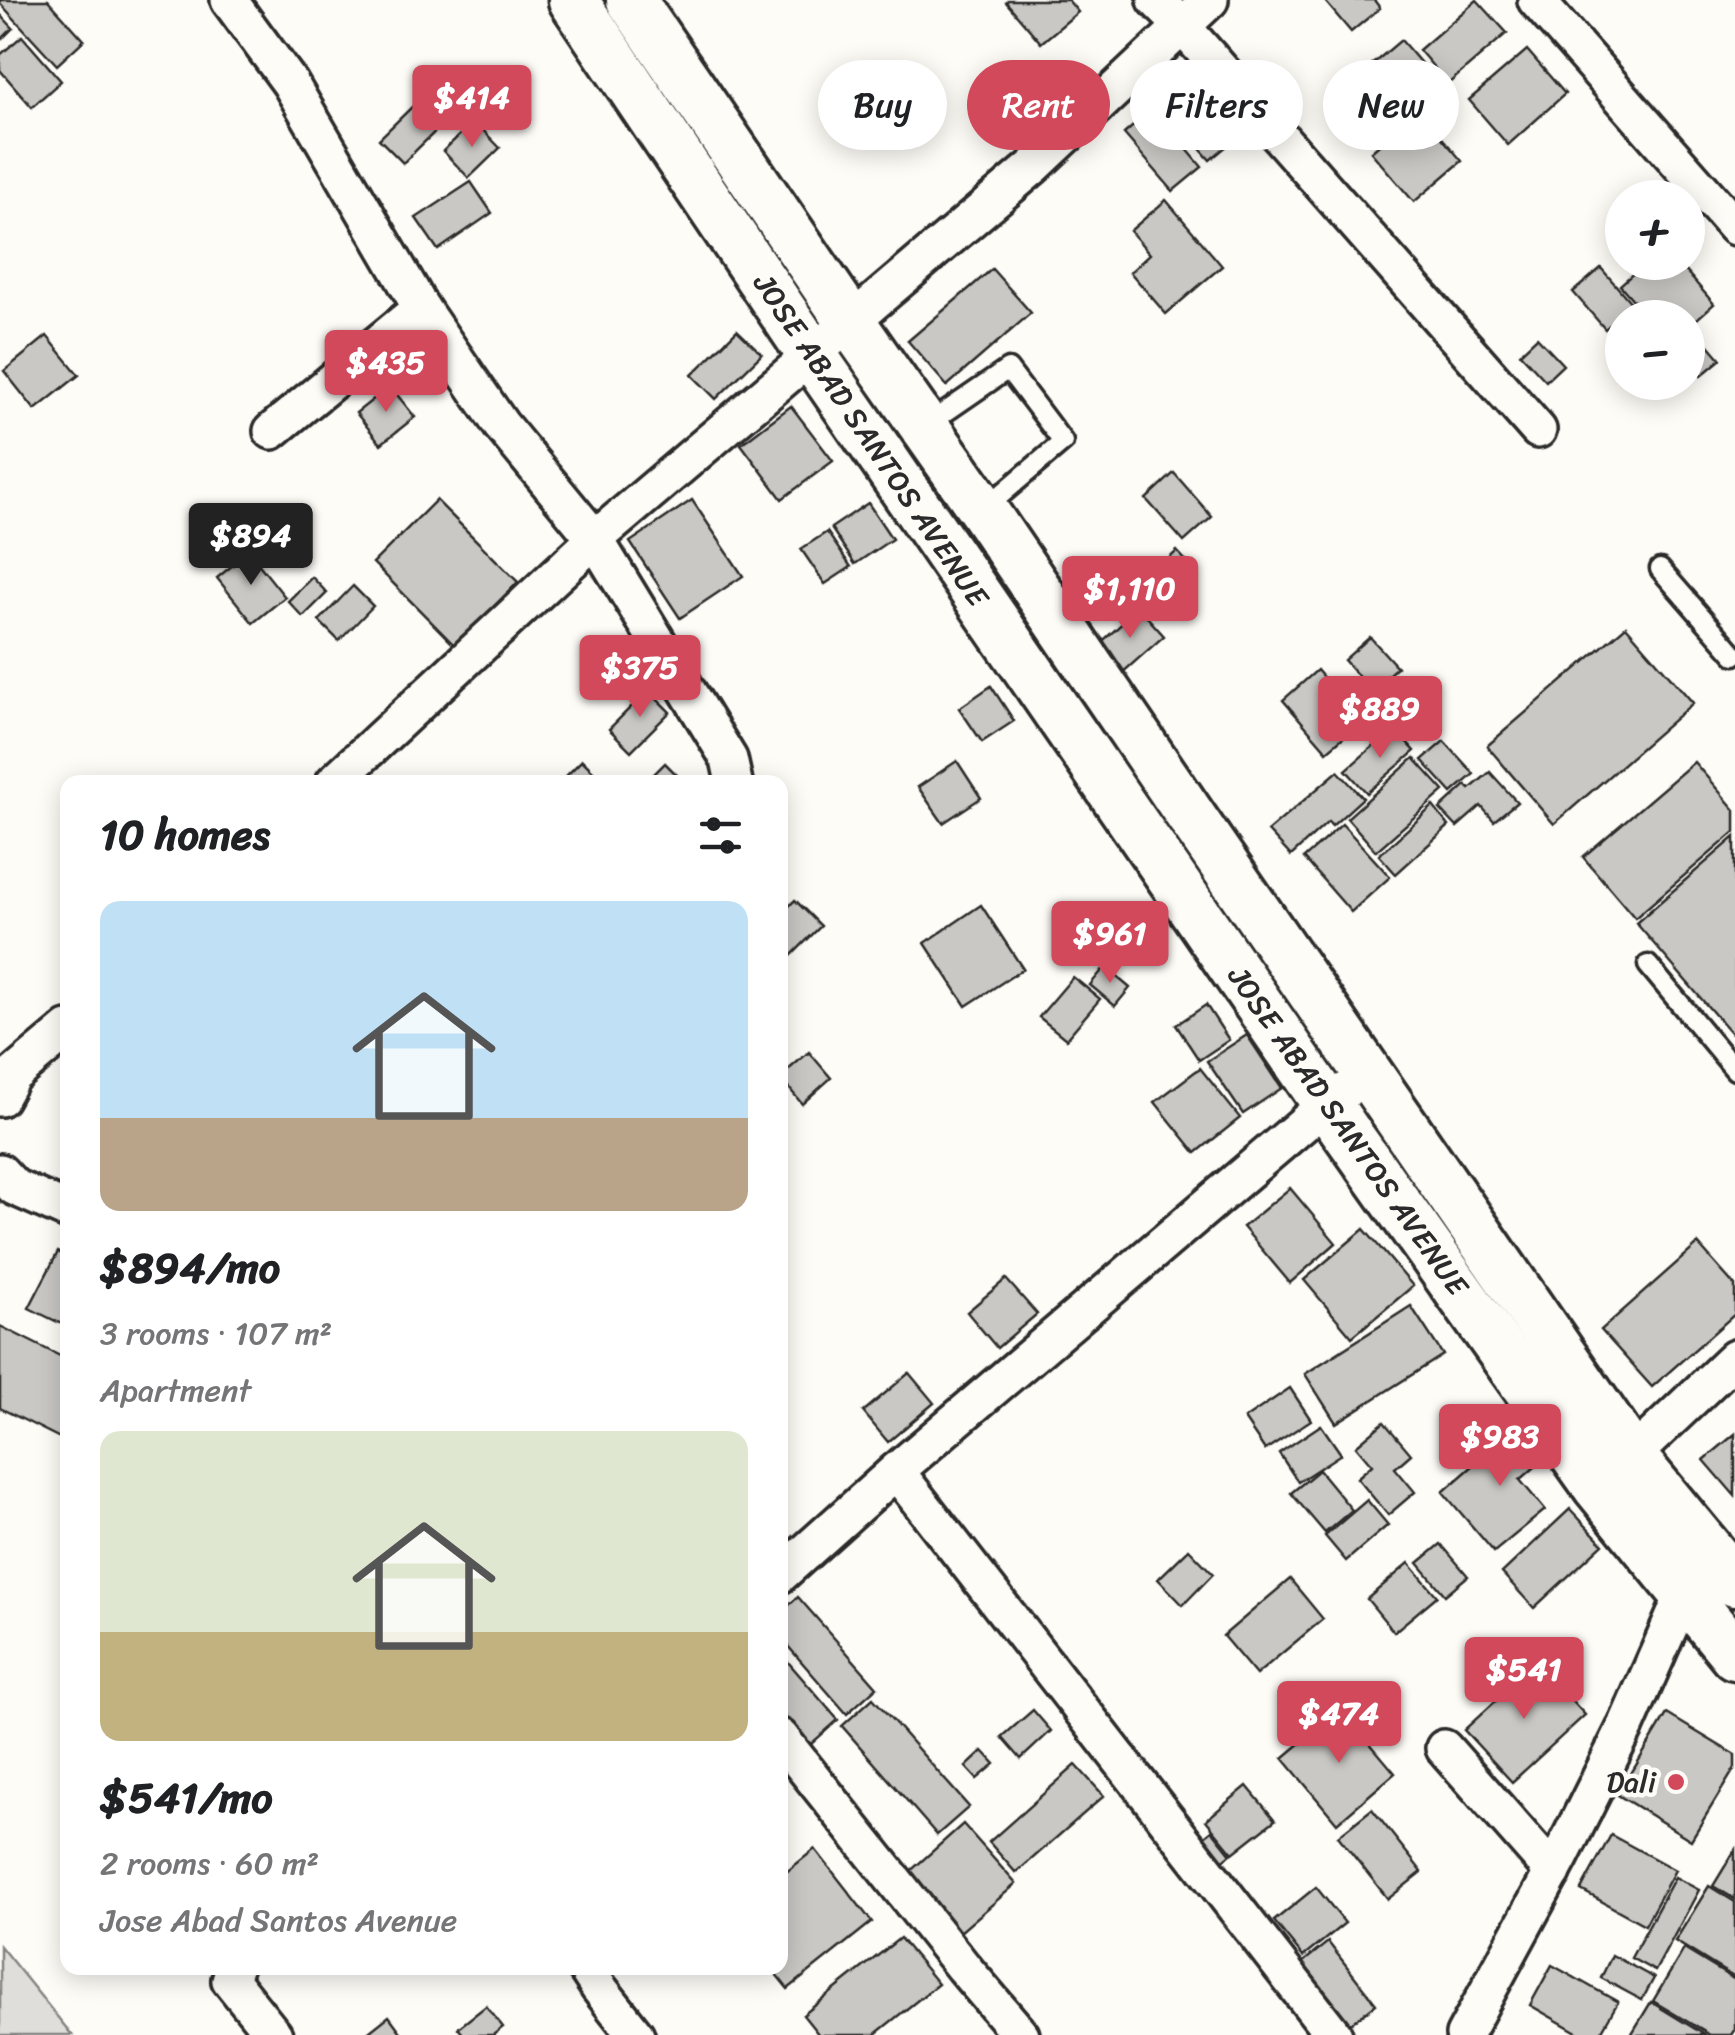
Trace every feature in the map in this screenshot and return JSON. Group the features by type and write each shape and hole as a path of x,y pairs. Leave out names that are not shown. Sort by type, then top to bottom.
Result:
{"main road":[{"name":"JOSE ABAD SANTOS AVENUE","path":"572,0 1328,1104 1596,1486 1735,1655"},
{"name":"JOSE ABAD SANTOS AVENUE","path":"631,0 1632,1457 1727,1573"}],"street":[{"path":"229,0 290,83 422,308 500,425 595,539 729,759 732,775"},
{"path":"1156,0 1538,430"},
{"path":"342,775 595,539 1034,166 1210,0"},
{"path":"1536,0 1735,227"},
{"path":"272,431 422,308"},
{"path":"0,1098 12,1076 60,1036"},
{"path":"788,1568 896,1471 1328,1104 1368,1075"},
{"path":"0,1172 14,1187 60,1208"},
{"path":"1596,1486 1632,1457 1735,1358"},
{"path":"896,1471 1334,2035"},
{"path":"1464,2035 1626,1726 1684,1594 1727,1573"},
{"path":"788,1747 1021,2035"},
{"path":"1444,1748 1552,1872"},
{"path":"232,1975 230,1980 274,2035"},
{"path":"590,1975 636,2035"}],"lane":[{"path":"924,428 1008,369 1064,442 983,510"},
{"path":"1660,570 1735,655"},
{"path":"1648,965 1735,1070"}],"shaded area":[{"path":"0,1946 72,2035 0,2035"}],"building":[{"path":"0,0 48,0 84,40 57,65"},
{"path":"1008,0 1068,0 1078,12 1041,43"},
{"path":"1324,0 1374,0 1380,8 1351,32"},
{"path":"1477,0 1507,33 1459,74 1459,60 1428,60 1419,50"},
{"path":"0,14 13,28 0,41"},
{"path":"22,36 61,81 32,107 0,70 0,55"},
{"path":"1401,40 1418,60 1377,60"},
{"path":"1527,50 1565,94 1508,145 1469,100"},
{"path":"421,98 445,122 403,163 379,139"},
{"path":"474,121 500,148 469,178 443,151"},
{"path":"1138,150 1188,150 1202,167 1173,191"},
{"path":"1201,150 1222,150 1210,160"},
{"path":"1453,150 1462,161 1414,202 1371,152"},
{"path":"471,182 492,213 438,250 416,218"},
{"path":"1166,200 1222,266 1166,314 1130,272 1150,254 1130,231"},
{"path":"1601,268 1605,280 1611,280 1629,300 1605,300 1605,329 1573,292"},
{"path":"992,269 1031,313 947,386 908,341"},
{"path":"1626,280 1693,280 1714,304 1705,312 1705,300 1633,300 1620,285"},
{"path":"737,330 762,354 716,399 692,375"},
{"path":"47,336 79,375 35,410 4,371"},
{"path":"1537,337 1563,365 1546,381 1520,353"},
{"path":"1705,340 1721,359 1705,373"},
{"path":"390,386 415,417 381,444 356,413"},
{"path":"791,406 833,461 782,499 741,444"},
{"path":"1174,473 1212,517 1184,542 1146,499"},
{"path":"436,500 518,582 455,646 373,563"},
{"path":"692,500 743,576 680,618 630,542"},
{"path":"868,503 892,539 855,564 831,528"},
{"path":"827,532 851,567 825,584 801,549"},
{"path":"1177,551 1195,571 1178,586 1161,566"},
{"path":"249,552 285,597 253,623 217,578"},
{"path":"312,577 327,593 303,617 288,601"},
{"path":"353,586 373,606 339,641 319,621"},
{"path":"1139,608 1164,636 1120,675 1096,647"},
{"path":"1626,626 1693,703 1554,824 1487,746"},
{"path":"1370,637 1397,667 1371,690 1344,660"},
{"path":"1317,670 1361,722 1327,751 1283,700"},
{"path":"991,686 1014,721 982,742 959,708"},
{"path":"648,690 670,712 631,751 609,729"},
{"path":"1394,728 1415,751 1367,793 1346,770"},
{"path":"1444,741 1474,774 1452,793 1422,760"},
{"path":"1414,758 1444,791 1376,851 1347,818"},
{"path":"582,760 597,775 567,775"},
{"path":"957,761 981,798 943,823 918,787"},
{"path":"1694,762 1735,810 1735,832 1635,918 1583,857"},
{"path":"665,763 677,775 653,775"},
{"path":"1338,771 1363,798 1332,826 1328,822 1291,856 1268,831"},
{"path":"1490,772 1517,802 1494,821 1481,806 1457,827 1440,809 1466,785 1470,789"},
{"path":"1433,806 1449,826 1396,874 1379,855"},
{"path":"1342,824 1390,877 1351,912 1304,858"},
{"path":"1735,837 1735,1038 1636,923"},
{"path":"795,900 821,926 788,959 788,907"},
{"path":"981,905 1023,969 966,1006 925,943"},
{"path":"1101,921 1136,950 1117,973 1082,944"},
{"path":"1105,967 1130,988 1115,1006 1090,985"},
{"path":"1073,977 1100,999 1066,1039 1039,1017"},
{"path":"1206,1005 1229,1040 1199,1060 1176,1025"},
{"path":"1247,1035 1282,1088 1243,1114 1207,1061"},
{"path":"809,1052 831,1078 802,1104 788,1087 788,1070"},
{"path":"1200,1068 1240,1118 1196,1153 1155,1102"},
{"path":"1290,1188 1336,1243 1290,1283 1243,1227"},
{"path":"1364,1229 1413,1286 1352,1337 1304,1280"},
{"path":"1698,1244 1735,1286 1735,1314 1652,1387 1601,1330"},
{"path":"58,1252 60,1253 60,1323 29,1308"},
{"path":"1006,1279 1037,1314 997,1348 967,1312"},
{"path":"1411,1306 1443,1355 1336,1423 1305,1374"},
{"path":"0,1326 60,1356 60,1438 0,1408"},
{"path":"909,1373 934,1403 888,1442 863,1412"},
{"path":"1290,1388 1311,1420 1265,1450 1244,1419"},
{"path":"1384,1422 1411,1454 1395,1468 1415,1492 1388,1515 1357,1478 1372,1465 1356,1446"},
{"path":"1522,1423 1549,1455 1520,1480 1545,1510 1494,1552 1443,1492"},
{"path":"1321,1425 1341,1454 1298,1482 1279,1453"},
{"path":"1735,1434 1735,1496 1704,1460"},
{"path":"1319,1470 1352,1510 1325,1533 1291,1493"},
{"path":"1367,1500 1388,1525 1346,1561 1325,1536"},
{"path":"1570,1509 1603,1544 1534,1608 1502,1573"},
{"path":"1441,1544 1468,1576 1445,1595 1418,1563"},
{"path":"1189,1549 1213,1574 1183,1605 1158,1579"},
{"path":"1409,1563 1437,1596 1394,1632 1367,1599"},
{"path":"1290,1579 1323,1619 1256,1675 1223,1636"},
{"path":"798,1597 877,1687 847,1714 788,1646 788,1606"},
{"path":"788,1662 838,1720 810,1745 788,1720"},
{"path":"1537,1663 1585,1715 1512,1782 1464,1730"},
{"path":"873,1698 969,1807 937,1835 842,1726"},
{"path":"1341,1709 1395,1773 1337,1823 1283,1758"},
{"path":"1033,1710 1051,1731 1021,1759 1002,1737"},
{"name":"Dali","path":"1667,1714 1735,1755 1735,1768 1691,1840 1618,1795"},
{"path":"983,1751 995,1764 977,1779 966,1767"},
{"path":"1076,1765 1104,1796 1016,1873 989,1842"},
{"path":"1247,1786 1275,1820 1233,1853 1206,1820"},
{"path":"1372,1809 1422,1872 1388,1899 1338,1836"},
{"path":"963,1824 1016,1884 959,1933 907,1874"},
{"path":"1212,1830 1231,1854 1220,1863 1201,1839"},
{"path":"1611,1835 1675,1870 1645,1925 1581,1890"},
{"path":"815,1849 872,1922 788,1989 777,1975 788,1975 788,1871"},
{"path":"1735,1850 1735,1899 1713,1886"},
{"path":"1675,1877 1699,1890 1655,1971 1631,1958"},
{"path":"1709,1886 1735,1902 1735,1978 1675,1941"},
{"path":"1316,1887 1345,1923 1303,1957 1274,1921"},
{"path":"900,1938 938,1984 874,2035 819,2035 803,2015"},
{"path":"1328,1942 1376,2004 1346,2027 1298,1966"},
{"path":"1684,1949 1735,1980 1735,2029 1731,2035 1710,2035 1653,2001"},
{"path":"1612,1955 1654,1978 1642,2000 1601,1978"},
{"path":"1552,1965 1618,2002 1599,2035 1582,2035 1530,2005"},
{"path":"1651,2002 1705,2035 1631,2035"},
{"path":"486,2006 503,2027 493,2035 464,2035 458,2028"},
{"path":"389,2016 403,2035 365,2035"}],"place":[{"name":"Dali","path":"1676,1782"}]}
